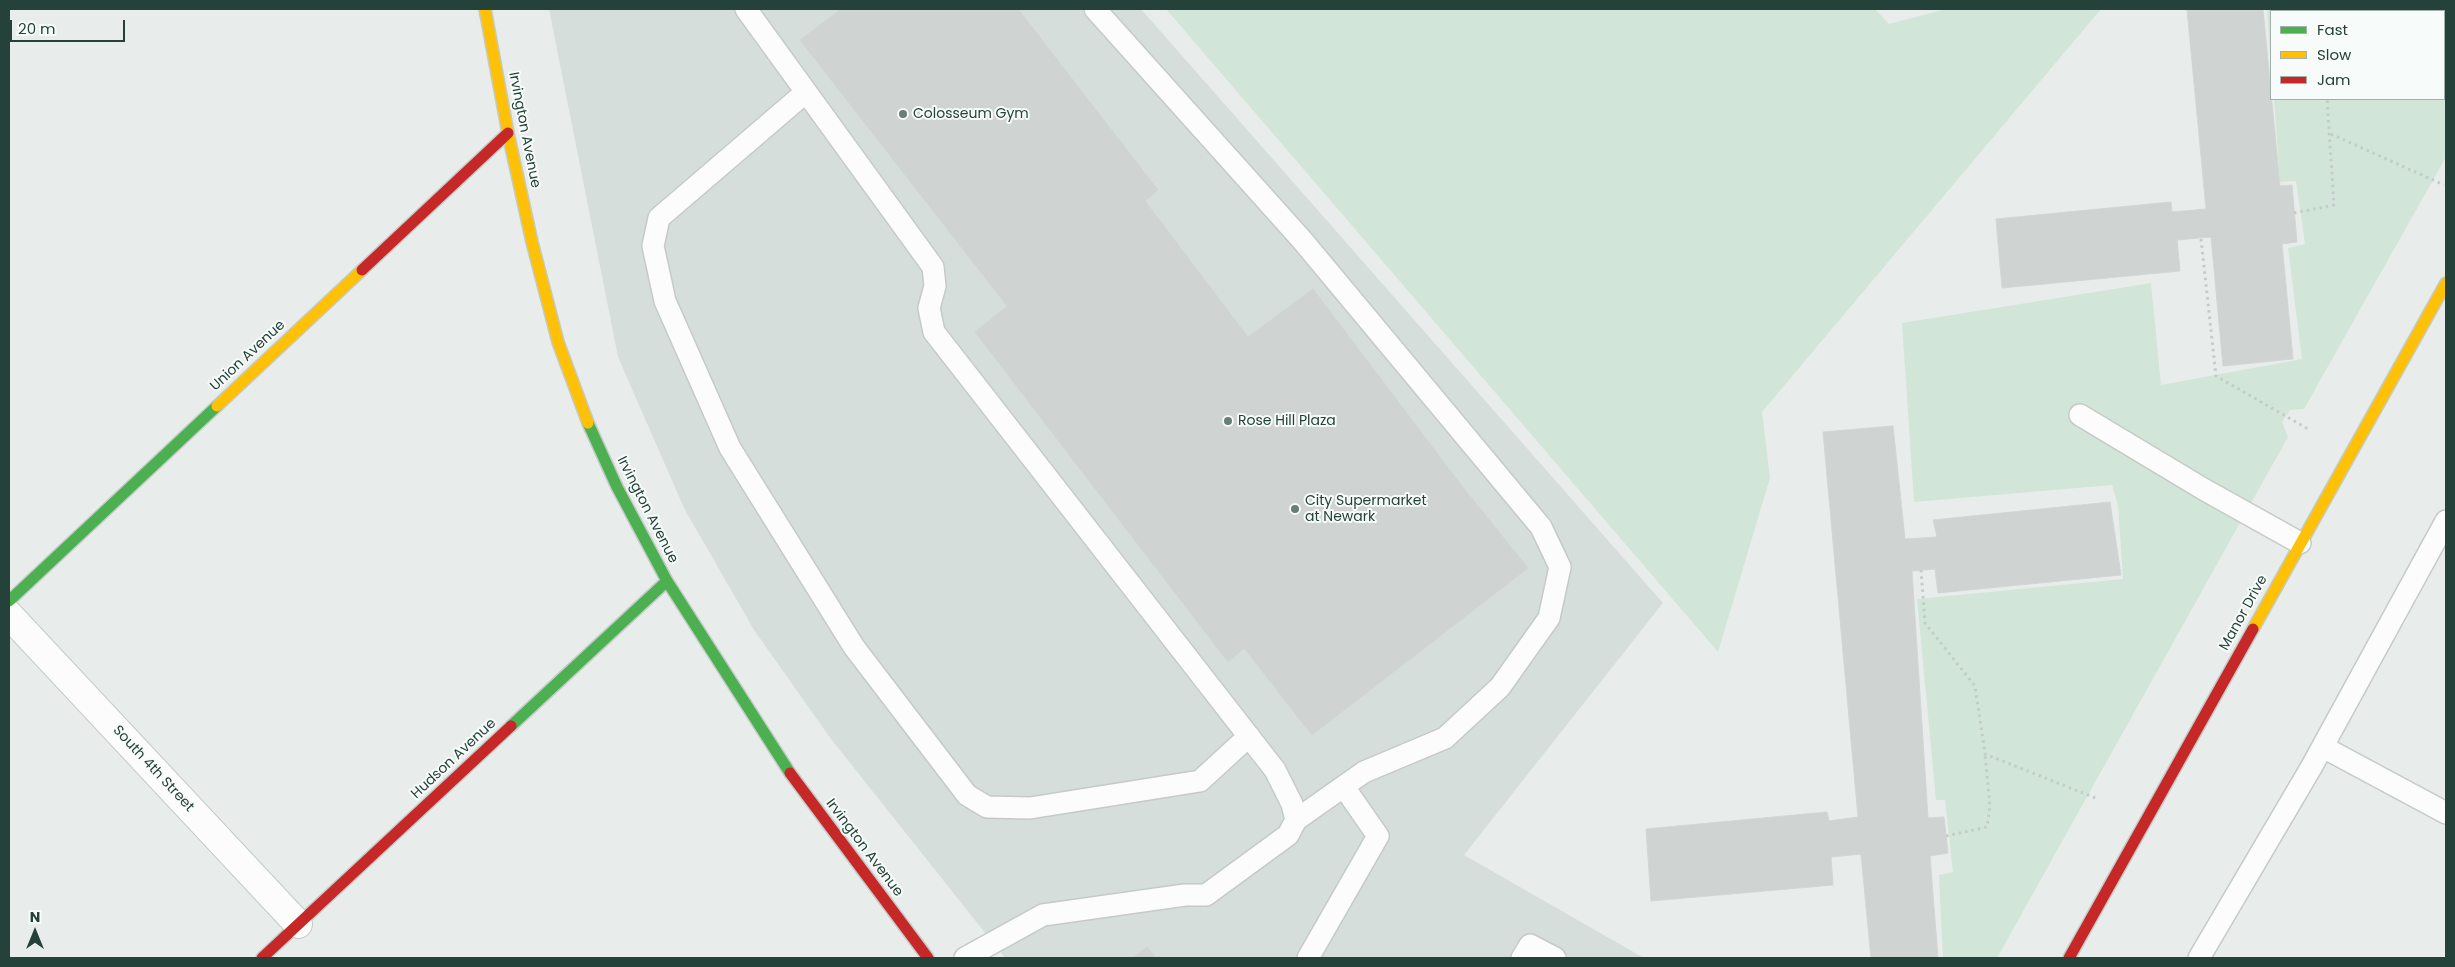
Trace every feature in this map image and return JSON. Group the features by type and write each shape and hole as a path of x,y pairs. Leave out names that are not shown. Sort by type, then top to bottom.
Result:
{"street":[{"name":"Irvington Avenue","path":"485,9 508,133 532,242 558,342 571,380 617,487 667,581 779,758 928,958"},
{"name":"Union Avenue","path":"9,601 508,133"},
{"name":"Manor Drive","path":"2069,958 2446,283"},
{"name":"Hudson Avenue","path":"262,958 667,581"},
{"name":"South 4th Street","path":"9,615 298,924"}],"lane":[{"path":"746,9 933,267 935,286 929,308 934,332 1275,770 1292,804 1296,820"},
{"path":"966,958 1043,915 1185,896 1206,896 1288,835 1296,820 1364,772 1445,738 1500,687 1550,618 1560,567 1541,527 1302,240 1096,9"},
{"path":"806,92 659,218 653,246 665,301 730,448 854,647 967,795 987,807 1030,808 1200,781 1249,736"},
{"path":"2080,415 2205,490 2300,543"},
{"path":"2199,958 2323,747 2444,531"},
{"path":"2323,747 2446,813"},
{"path":"1308,958 1378,836 1344,787"},
{"path":"1522,958 1530,945 1555,958"}],"path":[{"path":"2294,214 2334,205 2331,134 2327,100"},
{"path":"2331,134 2444,185"},
{"path":"2201,238 2216,376 2308,429"},
{"path":"1921,570 1925,623 1975,686 1990,806 1987,827 1946,836"},
{"path":"1985,754 2098,799"}],"shaded area":[{"path":"549,9 1141,9 1663,603 1464,855 1644,958 1005,958 831,739 754,630 684,508 618,357"}],"green space":[{"path":"1166,9 1875,9 1889,24 1946,9 2101,9 1762,412 1770,478 1718,652"},
{"path":"2267,9 2446,9 2446,157 2304,409 2290,410 2282,422 2288,437 1997,958 1943,958 1939,875 1953,872 1945,800 1936,800 1917,599 2123,579 2118,505 2112,485 1914,502 1902,323 2151,283 2161,385 2302,359 2288,248 2305,244 2296,181 2280,182 2274,100 2445,100 2445,10 2270,10 2270,53"}],"building":[{"name":"Rose Hill Plaza","path":"841,9 1018,9 1158,190 1145,201 1248,337 1313,289 1462,486 1528,568 1312,735 1244,648 1228,662 975,332 1007,306 800,40"},
{"path":"2187,9 2263,9 2270,100 2272,100 2280,186 2292,185 2297,242 2282,244 2293,359 2223,366 2211,237 2177,240 2180,271 2002,288 1996,219 2171,202 2172,212 2206,209"},
{"path":"1893,426 1905,539 1937,537 1933,520 2110,502 2121,575 1938,593 1935,569 1912,571 1928,818 1944,817 1948,853 1930,856 1938,958 1871,958 1861,854 1831,857 1833,885 1651,901 1646,829 1827,812 1829,821 1858,817 1823,432"},
{"path":"1147,947 1156,958 1133,958"}],"traffic: fast":[{"path":"9,601 217,406"},
{"path":"588,423 617,487 667,581 790,773"},
{"path":"511,726 667,581"}],"traffic: slow":[{"path":"485,9 508,133 532,242 558,342 588,423"},
{"path":"217,406 362,270"},
{"path":"2253,629 2446,283"}],"traffic: jam":[{"path":"362,270 508,133"},
{"path":"2069,958 2253,629"},
{"path":"262,958 511,726"},
{"path":"790,773 928,958"}],"place":[{"name":"Colosseum Gym","path":"903,114"},
{"name":"Rose Hill Plaza","path":"1228,421"},
{"name":"City Supermarket at Newark","path":"1295,509"}]}
